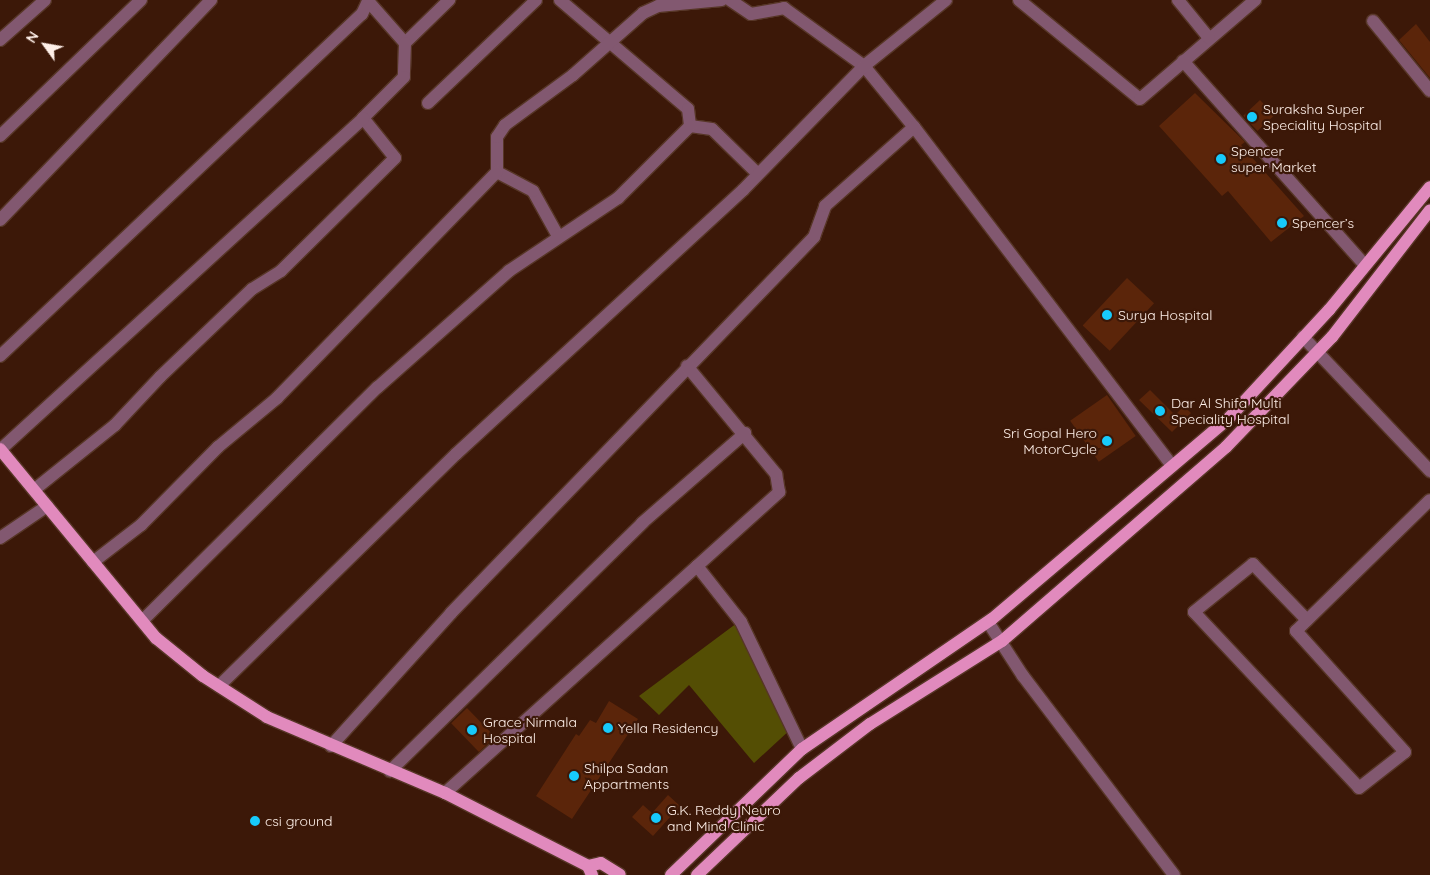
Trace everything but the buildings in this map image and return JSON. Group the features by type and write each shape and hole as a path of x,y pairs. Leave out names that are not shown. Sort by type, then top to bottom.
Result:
{"main road":[{"path":"671,875 802,749 929,660 988,622 1228,419 1303,337 1430,187"},
{"path":"697,875 799,778 870,724 1002,641 1226,447 1317,352 1430,210"},
{"path":"0,450 156,638 219,686 267,716 331,746 445,793 590,870 601,864 620,875"},
{"path":"929,660 944,677"}],"street":[{"path":"0,40 45,0"},
{"path":"0,136 141,0"},
{"path":"0,220 211,0"},
{"path":"405,43 449,0"},
{"path":"428,103 536,0"},
{"path":"560,0 688,109 690,126"},
{"path":"93,562 141,525 218,447 277,398 497,172 497,137 505,125 658,6 722,0"},
{"path":"730,0 751,14 786,4 864,66 914,127 1172,466"},
{"path":"219,686 456,454 758,174 864,66 946,0"},
{"path":"1019,0 1140,99 1255,0"},
{"path":"1178,0 1209,38"},
{"path":"0,356 362,14 369,1 405,43 404,77 363,118 0,450"},
{"path":"1374,21 1430,90"},
{"path":"1183,61 1365,265"},
{"path":"34,490 115,425 174,364 252,290 281,271 395,158 363,118"},
{"path":"690,126 712,129 758,174"},
{"path":"142,621 378,387 509,271 558,236 618,198 690,126"},
{"path":"331,746 687,366 814,237 825,206 914,127"},
{"path":"497,172 533,191 558,236"},
{"path":"1303,337 1430,471"},
{"path":"445,793 779,492 776,474 745,433 687,366"},
{"path":"390,771 642,522 745,433"},
{"path":"1307,620 1253,564 1194,612 1359,788 1405,752 1296,631 1430,500"},
{"path":"0,538 47,506"},
{"path":"697,566 741,622 802,749"},
{"path":"988,622 1058,724 1174,875"}],"shaded area":[{"path":"737,623 792,728 754,763 689,685 659,715 639,696"}],"place":[{"name":"Suraksha Super Speciality Hospital","path":"1252,117"},
{"name":"Spencer super Market","path":"1221,159"},
{"name":"Spencer’s","path":"1282,223"},
{"name":"Surya Hospital","path":"1107,315"},
{"name":"Dar Al Shifa Multi Speciality Hospital","path":"1160,411"},
{"name":"Sri Gopal Hero MotorCycle","path":"1107,441"},
{"name":"Yella Residency","path":"608,728"},
{"name":"Grace Nirmala Hospital","path":"472,730"},
{"name":"Shilpa Sadan Appartments","path":"574,776"},
{"name":"G.K. Reddy Neuro and Mind Clinic","path":"656,818"},
{"name":"csi ground","path":"255,821"}]}
